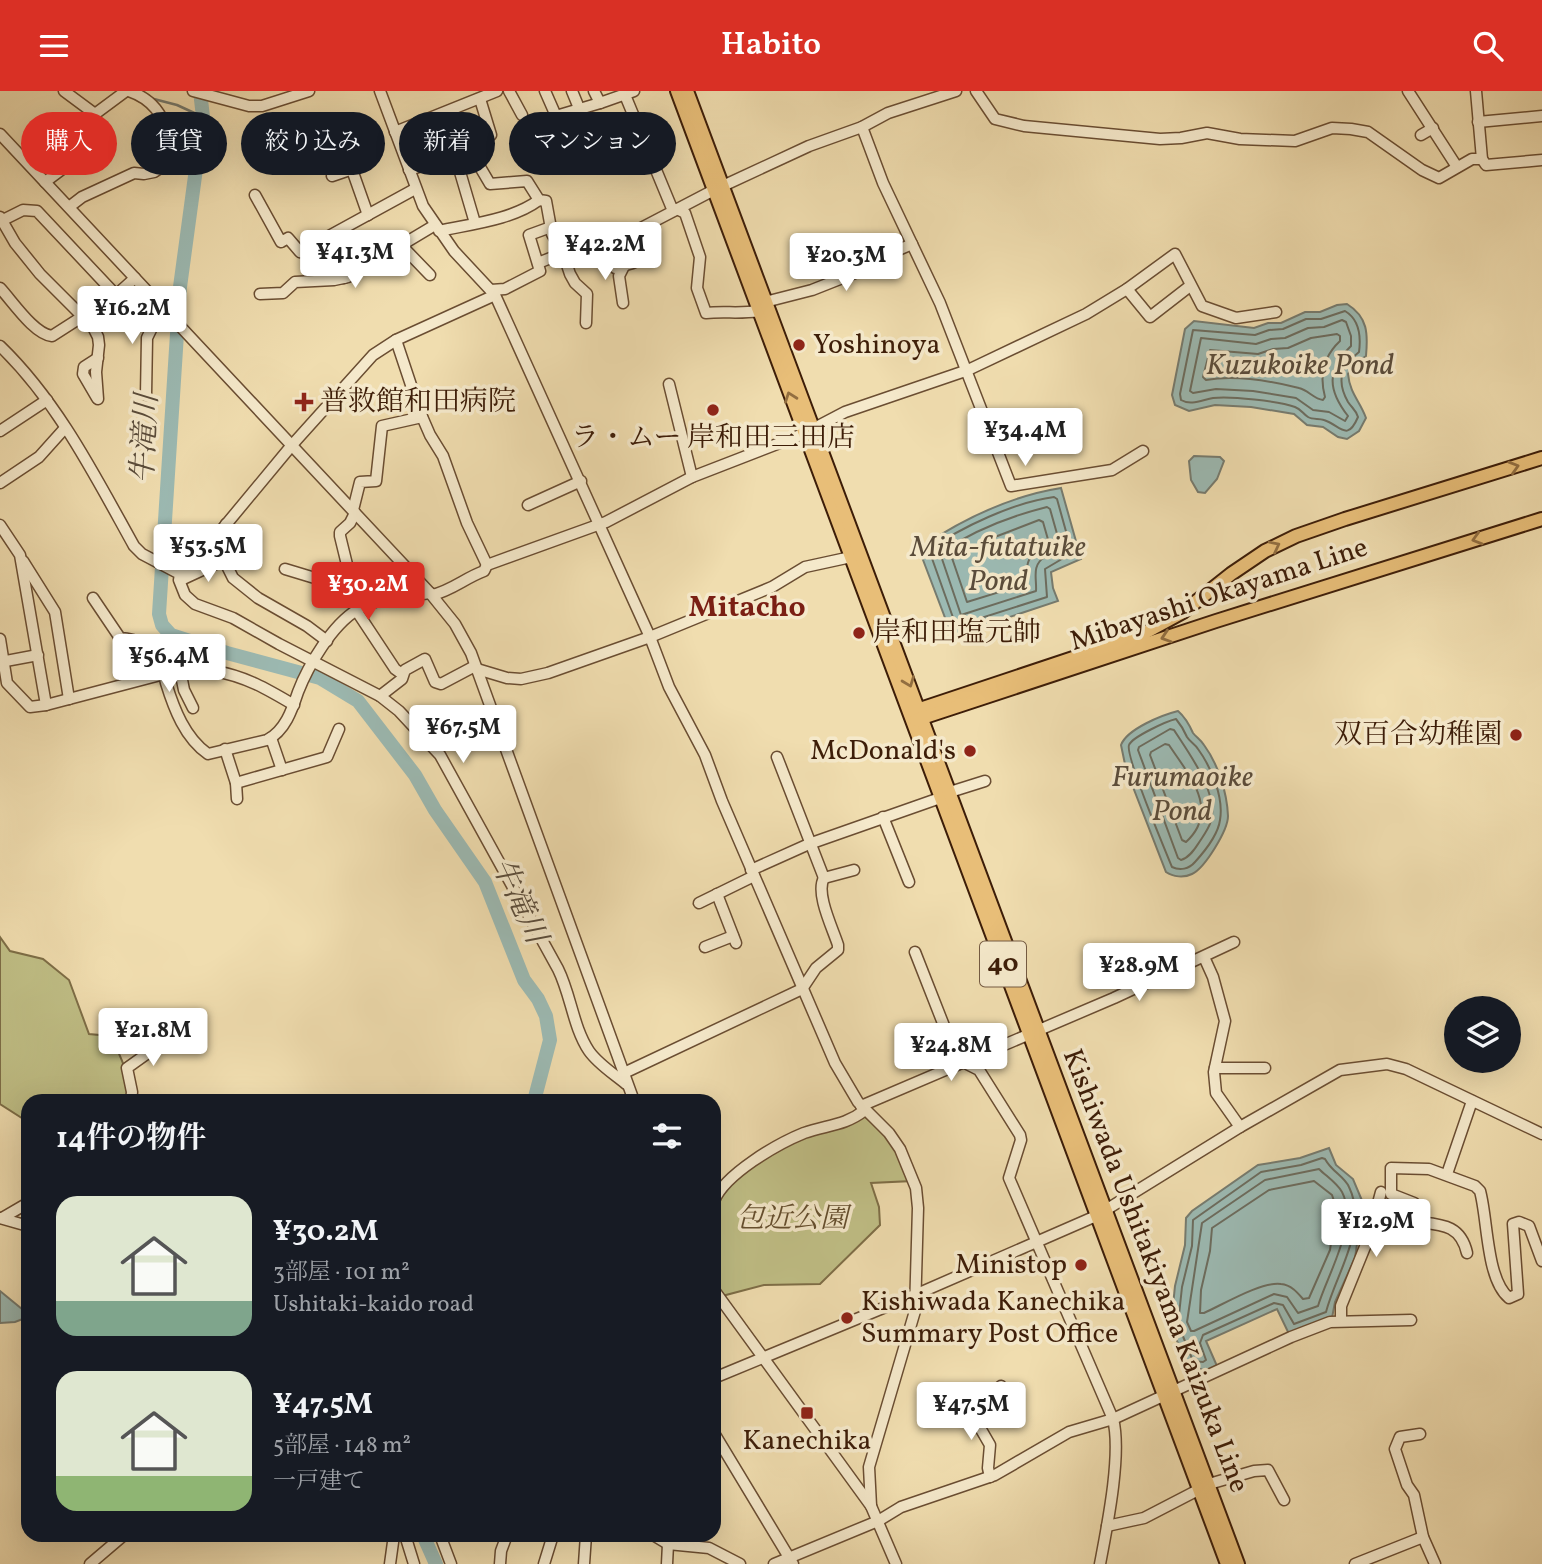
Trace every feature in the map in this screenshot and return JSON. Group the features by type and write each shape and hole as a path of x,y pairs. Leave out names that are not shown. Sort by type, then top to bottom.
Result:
{"main road":[{"name":"Kishiwada Ushitakiyama Kaizuka Line","path":"677,91 864,566 945,795 1101,1214 1204,1486 1238,1564"},
{"name":"Kishiwada Ushitakiyama Kaizuka Line","path":"687,91 717,188"},
{"name":"Kishiwada Ushitakiyama Kaizuka Line","path":"809,431 851,557 916,715"},
{"name":"Mibayashi Okayama Line","path":"916,715 1139,636 1183,612 1254,559 1296,536 1542,458"},
{"name":"Mibayashi Okayama Line","path":"916,715 1542,519"},
{"name":"Kishiwada Ushitakiyama Kaizuka Line","path":"1204,1486 1227,1564"}],"street":[{"path":"64,91 92,112"},
{"path":"98,112 127,91 143,93 158,112"},
{"path":"193,91 212,96 232,96 249,106 262,106 309,91"},
{"path":"380,91 399,143"},
{"path":"395,132 497,91"},
{"path":"509,91 520,112"},
{"path":"545,91 556,116 629,93 675,210"},
{"path":"572,91 579,109"},
{"path":"594,91 600,103"},
{"path":"538,263 563,253 572,253 624,237 717,188 809,146 862,127 888,113 956,91"},
{"path":"976,91 995,119 1024,126 1160,139 1208,133 1240,139 1295,141 1332,128 1351,129 1368,132 1439,179 1472,159 1482,159"},
{"path":"1476,91 1482,159 1486,165 1542,160"},
{"path":"1412,93 1457,167"},
{"path":"481,99 485,112"},
{"path":"1478,122 1542,116"},
{"path":"862,127 883,183 940,303 968,370 1011,485 1112,470 1143,451"},
{"path":"1421,135 1433,128"},
{"path":"0,134 431,594 455,624 476,667 632,1094"},
{"path":"69,207 82,197 131,174"},
{"path":"45,182 54,175"},
{"path":"353,175 368,215"},
{"path":"411,175 415,189 437,228 454,251 493,293 581,481 650,637 669,687 705,755 839,1073 863,1108 889,1133 900,1149 916,1188 917,1294 910,1331 869,1467 871,1506"},
{"path":"461,175 475,223"},
{"path":"485,175 490,184 527,181 539,199 546,201 552,234 575,283 587,294 586,323"},
{"path":"255,195 281,241 288,238 300,252 415,189"},
{"path":"260,294 284,293 295,282 344,278 437,228 475,223 523,209 539,199"},
{"path":"98,358 98,337 93,327 40,274 15,243 1,219 23,210 37,211 116,295"},
{"path":"675,210 685,213 700,257 697,288 706,313 724,311 738,314 813,289 856,273 880,258 912,244"},
{"path":"178,576 190,568 292,445 373,355 396,339 540,271 529,235 551,227"},
{"path":"623,303 620,267 633,263 635,258 624,237"},
{"path":"328,238 344,278"},
{"path":"401,245 430,275"},
{"path":"486,565 600,524 692,477 809,431 845,412 968,370 1086,314 1127,289 1175,254 1202,306 1236,318 1276,312"},
{"path":"0,288 44,335 52,335 116,295 135,278"},
{"path":"1127,289 1150,317 1190,286"},
{"path":"146,395 147,338 163,308"},
{"path":"93,598 120,638 136,639 153,652 164,669 170,696 189,737 208,754 271,739 284,725 311,662 358,609 393,598 447,592 464,579 484,571 486,565 467,523 443,456 422,417 396,339"},
{"path":"0,346 29,375 47,400 134,546 178,576 185,596 195,604 233,618 311,662 380,696 399,711 440,755 565,983 582,1038 590,1053 629,1087"},
{"path":"668,390 677,434 692,477"},
{"path":"0,431 47,400"},
{"path":"402,674 395,669 358,609 340,532 350,523 360,482 376,481 382,426 422,417"},
{"path":"2,478 39,457 65,428"},
{"path":"528,505 581,481"},
{"path":"226,524 230,531 224,544 224,560 233,578 258,599 327,641"},
{"path":"0,525 55,612 69,699"},
{"path":"20,555 46,705"},
{"path":"380,696 402,679 405,670 425,659 435,682 441,684 476,667 521,680 558,670 650,637 772,587 805,567 851,557"},
{"path":"178,576 224,560"},
{"path":"285,569 328,582 351,581"},
{"path":"0,639 7,683 30,707 69,699 164,669 181,675 184,690 193,708"},
{"path":"2,662 38,655"},
{"path":"214,671 252,680 294,705"},
{"path":"236,783 327,757 339,729"},
{"path":"271,739 282,770"},
{"path":"225,750 236,783 237,799"},
{"path":"624,1073 802,989 816,968 838,950 821,892 824,878 776,757"},
{"path":"699,903 809,843 985,781"},
{"path":"883,817 909,882"},
{"path":"824,878 854,870"},
{"path":"705,947 735,939 717,894"},
{"path":"721,1190 727,1180 777,1146 804,1133 853,1120 863,1108 1234,942"},
{"path":"915,952 961,1063 979,1070 1020,1135 1021,1140 1009,1178 1113,1419 1116,1433 1115,1453 1100,1564"},
{"path":"1204,957 1213,977 1225,1021 1215,1068 1216,1093 1240,1127"},
{"path":"132,1094 127,1068 162,1043"},
{"path":"721,1375 1101,1214 1240,1127 1340,1070 1387,1064 1406,1069 1542,1134"},
{"path":"1215,1068 1265,1068"},
{"path":"1447,1174 1472,1101"},
{"path":"1410,1233 1414,1203 1391,1194 1391,1168 1416,1167 1447,1174 1475,1186 1480,1191 1493,1266 1503,1294 1508,1298 1518,1294 1513,1224 1519,1222 1529,1226 1542,1261"},
{"path":"1341,1321 1341,1306 1369,1237 1381,1192"},
{"path":"1,1218 21,1207"},
{"path":"1,1218 21,1224"},
{"path":"1411,1221 1450,1226 1462,1238 1467,1253"},
{"path":"721,1300 871,1506 896,1564"},
{"path":"774,1564 792,1561 878,1521 901,1507 990,1477 1069,1433 1113,1419 1291,1337 1330,1322 1411,1320"},
{"path":"970,1411 1001,1386"},
{"path":"964,1401 990,1445 990,1477"},
{"path":"1420,1434 1399,1437 1395,1449 1407,1485 1414,1495 1423,1537 1435,1564"},
{"path":"721,1445 792,1561"},
{"path":"1107,1526 1144,1518 1204,1486 1254,1471 1268,1470 1284,1500"},
{"path":"1355,1564 1423,1537"},
{"path":"90,1564 116,1542"},
{"path":"390,1564 393,1542"},
{"path":"407,1542 414,1564"},
{"path":"443,1542 451,1564"},
{"path":"500,1564 504,1542"},
{"path":"544,1564 549,1542"},
{"path":"584,1564 586,1542"},
{"path":"665,1542 709,1548 740,1564"},
{"path":"667,1564 668,1544"}],"green space":[{"path":"0,937 10,951 43,959 69,980 89,1034 110,1036 124,1067 128,1084 127,1094 21,1094 21,1118 0,1104"},
{"name":"包近公園","path":"864,1116 880,1131 892,1145 912,1181 871,1183 879,1207 880,1225 820,1284 764,1285 722,1296 721,1193 725,1188 747,1170 791,1143 813,1133 852,1123"}],"water":[{"name":"Kuzukoike Pond","path":"1347,304 1363,320 1367,340 1366,356 1353,365 1348,374 1351,387 1366,418 1359,431 1347,439 1338,437 1323,427 1307,425 1294,414 1215,405 1189,411 1175,405 1172,395 1185,329 1194,321 1254,328 1268,323 1281,323 1305,312 1320,312"},
{"path":"1194,456 1220,457 1224,461 1217,479 1205,493 1198,492 1191,480 1189,461"},
{"name":"Mita-futatuike Pond","path":"1061,488 1081,559 1051,572 1058,601 952,636 920,552 921,547 988,510"},
{"name":"Furumaoike Pond","path":"1178,711 1214,761 1224,788 1228,816 1220,839 1209,857 1197,870 1182,876 1166,872 1126,769 1121,745 1137,728"},
{"path":"1329,1148 1336,1165 1353,1179 1363,1203 1355,1258 1335,1302 1332,1318 1289,1334 1277,1309 1206,1341 1217,1366 1206,1371 1198,1368 1189,1372 1171,1325 1175,1286 1185,1245 1186,1218 1258,1165 1300,1158"},
{"path":"0,1291 21,1308 21,1320 0,1323"}],"waterway":[{"name":"牛滝川","path":"200,91 203,117 180,287 159,614 162,625 171,635 320,678 358,701 415,775 435,810 485,882 524,980 546,1016 550,1040 536,1094"},
{"path":"150,98 192,112"},
{"name":"牛滝川","path":"426,1542 436,1564"}],"place":[{"name":"Yoshinoya","path":"799,345"},
{"name":"普救館和田病院","path":"304,402"},
{"name":"ラ・ムー 岸和田三田店","path":"713,410"},
{"name":"岸和田塩元帥","path":"859,633"},
{"name":"双百合幼稚園","path":"1516,735"},
{"name":"McDonald's","path":"970,751"},
{"name":"Ministop","path":"1081,1265"},
{"name":"Kishiwada Kanechika Summary Post Office","path":"847,1318"},
{"name":"Kanechika","path":"807,1413"}],"district":[{"name":"Mitacho","path":"747,608"}]}
